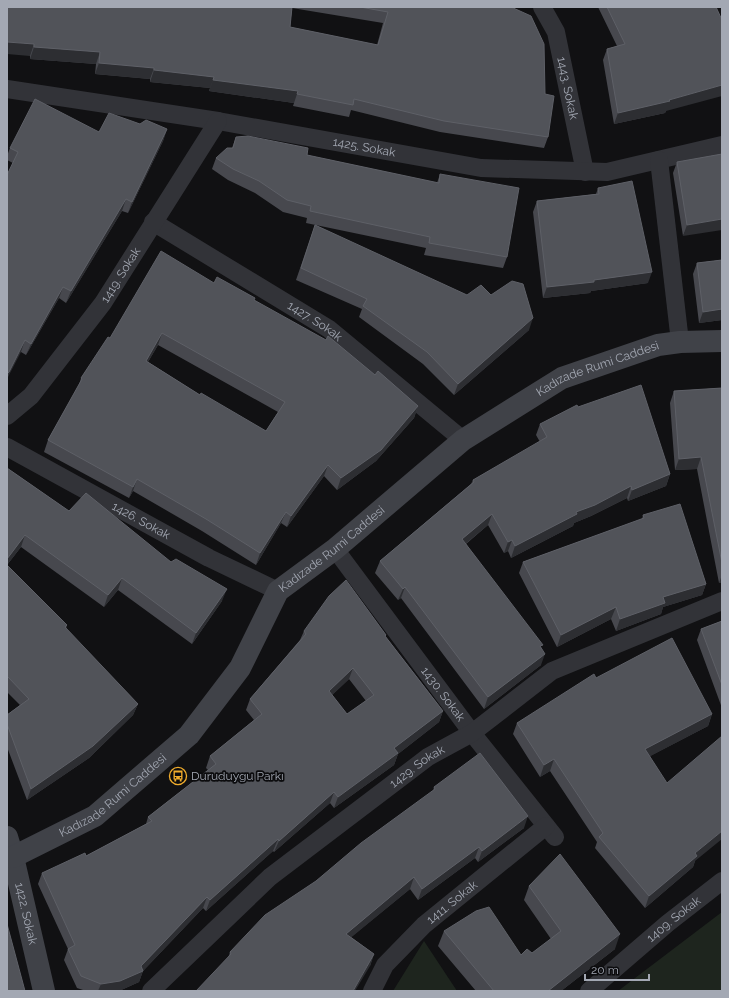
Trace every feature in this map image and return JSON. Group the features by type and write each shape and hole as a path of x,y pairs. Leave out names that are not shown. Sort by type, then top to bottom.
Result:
{"street":[{"name":"1443. Sokak","path":"542,7 556,32 585,172"},
{"name":"1425. Sokak","path":"8,92 218,121 481,168 607,172 722,145"},
{"name":"1419. Sokak","path":"7,416 31,396 103,303 218,121"},
{"path":"659,160 680,342"},
{"name":"1427. Sokak","path":"153,222 329,329 463,440"},
{"name":"Kadızade Rumi Caddesi","path":"10,858 95,816 188,735 240,668 278,591 335,549 463,440 562,378 658,345 680,342 722,341"},
{"name":"1426. Sokak","path":"7,446 209,558 278,591"},
{"name":"1430. Sokak","path":"335,549 472,733 550,832"},
{"name":"1429. Sokak","path":"151,991 270,877 428,757 472,733 552,671 722,601"},
{"name":"1411. Sokak","path":"372,991 385,965 424,925 550,832"},
{"name":"1422. Sokak","path":"7,837 10,858 44,991"},
{"name":"1409. Sokak","path":"589,991 668,923 722,881"}],"shaded area":[{"path":"722,912 722,991 618,991"},
{"path":"424,941 457,991 393,991"}],"building":[{"path":"7,7 292,7 290,27 378,45 388,12 360,7 511,7 531,16 544,44 545,94 554,96 548,137 444,121 354,99 353,105 297,94 298,91 213,80 214,77 154,70 154,68 99,63 100,52 34,47 34,44 7,42"},
{"path":"607,7 716,7 722,20 722,85 669,100 670,101 618,113 607,49 625,44"},
{"path":"35,99 99,132 109,113 140,124 146,120 167,129 132,202 126,199 71,291 63,287 31,344 25,340 7,374 7,175 18,152 10,148"},
{"path":"248,136 308,148 307,155 439,183 440,174 519,188 507,257 429,243 430,237 310,211 311,206 287,200 259,181 233,169 216,158 227,148 233,148 236,137"},
{"path":"722,154 722,219 687,225 677,162"},
{"path":"632,181 652,272 594,280 594,282 547,287 537,201 599,194 598,188"},
{"path":"315,225 467,295 481,285 491,295 512,281 523,284 533,318 458,384 427,352 363,306 367,299 301,268"},
{"path":"161,251 214,283 217,277 255,298 254,300 326,340 328,336 375,375 378,371 418,406 381,450 341,478 328,465 291,516 286,512 260,553 206,519 137,479 133,487 48,440 82,379 81,378 108,337 110,338","holes":["162,333 285,402 266,431 201,393 200,395 146,361"]},
{"path":"722,260 722,309 703,312 697,263"},
{"path":"641,385 670,474 632,490 631,486 595,505 576,512 577,514 515,546 512,540 508,542 492,514 462,539 543,645 540,646 545,654 488,697 405,587 403,589 380,561 474,482 473,480 547,437 540,424 577,405 578,407"},
{"path":"722,388 722,563 701,457 679,459 674,391"},
{"path":"7,468 69,511 86,493 171,562 176,559 227,589 196,633 122,578 108,595 25,535 7,559"},
{"path":"680,504 706,584 663,597 665,603 620,619 616,607 561,635 523,562 644,518 643,515"},
{"path":"7,565 67,625 65,627 138,704 93,746 31,789 7,724 7,715 29,699 7,676"},
{"path":"346,580 386,635 385,636 443,711 394,748 398,753 338,797 334,792 279,841 278,839 210,900 207,897 141,966 143,971 120,981 101,984 81,976 68,949 75,945 42,873 85,853 86,856 152,821 148,817 216,764 210,756 262,714 250,699 306,634 304,631 329,596","holes":["353,668 374,695 347,714 329,691"]},
{"path":"722,621 722,685 701,629"},
{"path":"672,638 712,714 645,749 667,783 722,736 722,831 695,853 697,856 649,896 599,837 603,833 554,759 544,765 517,723 594,674 596,678"},
{"path":"480,753 528,816 482,851 479,847 422,889 414,877 346,934 374,954 353,991 196,991 265,915 316,881 361,843 435,789 434,787"},
{"path":"560,854 620,934 548,991 494,991 444,931 476,911 489,907 521,955 527,949 532,953 561,931 529,886"},
{"path":"7,924 25,991 7,991"}],"place":[{"name":"Duruduygu Parkı","path":"178,776"}]}
